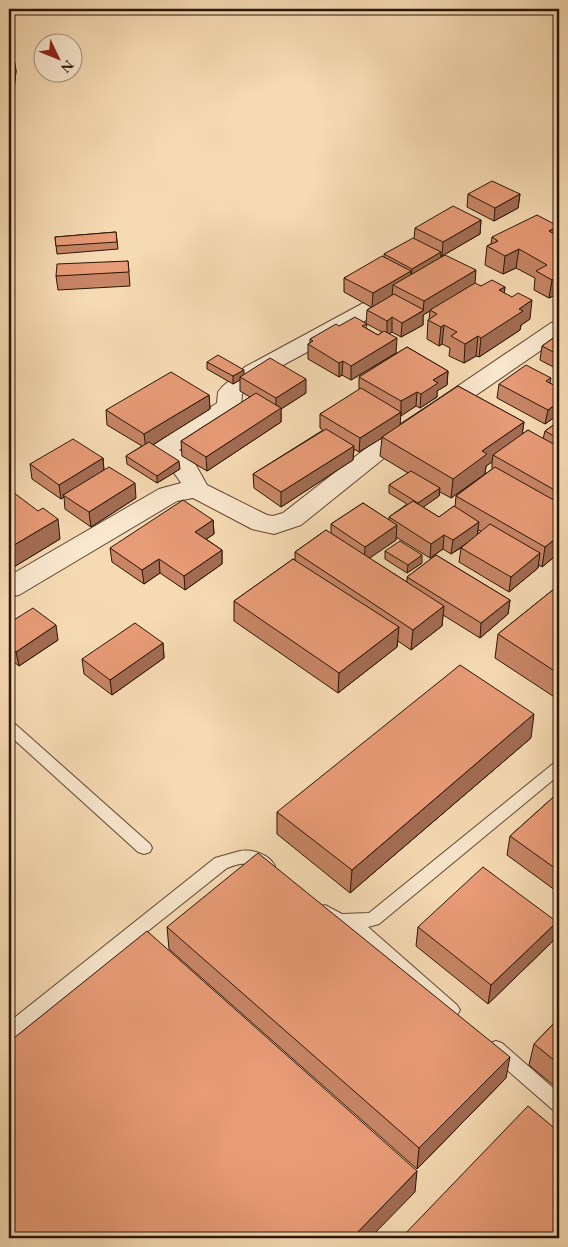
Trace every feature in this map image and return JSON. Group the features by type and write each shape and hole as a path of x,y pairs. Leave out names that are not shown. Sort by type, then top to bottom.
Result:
{"street":[{"path":"197,490 184,466 163,450 229,406 230,392 253,372 419,281"},
{"path":"9,588 168,495 184,490 197,490 260,523 274,525 292,519 374,454 559,328"}],"lane":[{"path":"9,728 144,848"},
{"path":"352,924 373,919 394,904 559,767"},
{"path":"9,1032 221,863 243,855 259,860 283,878"},
{"path":"310,900 331,917 352,924 463,1020"},
{"path":"485,1040 559,1104"}],"building":[{"path":"14,58 12,77 9,77 9,59"},
{"path":"492,181 520,194 495,208 468,194"},
{"path":"453,206 481,220 443,242 415,228"},
{"path":"537,215 558,226 549,231 559,237 559,276 552,280 536,271 547,265 519,249 505,256 487,246 498,241 492,237"},
{"path":"116,232 117,242 56,246 55,237"},
{"path":"413,238 441,252 412,269 384,254"},
{"path":"445,255 476,270 424,301 393,285"},
{"path":"382,256 411,271 373,293 344,278"},
{"path":"128,261 129,272 56,276 57,264"},
{"path":"492,280 505,287 499,290 512,297 518,293 532,300 519,309 523,311 481,338 478,336 465,344 451,336 457,332 428,320 437,314 430,310 475,283 481,286"},
{"path":"394,294 424,310 402,323 392,317 387,321 367,310"},
{"path":"355,317 367,324 362,326 378,335 384,331 397,338 351,366 343,361 339,363 308,344 313,341 310,339 336,324 339,326"},
{"path":"559,334 559,355 542,346"},
{"path":"407,347 448,371 433,380 438,383 421,394 417,392 401,401 359,377"},
{"path":"218,355 244,370 233,376 207,362"},
{"path":"270,358 306,379 276,398 240,377"},
{"path":"526,365 551,378 546,381 559,388 559,402 548,410 499,384"},
{"path":"171,372 209,395 144,434 106,410"},
{"path":"458,386 524,422 482,451 487,454 453,479 382,437"},
{"path":"361,388 401,412 360,438 320,414"},
{"path":"256,393 281,408 206,457 181,441"},
{"path":"559,421 559,439 545,431"},
{"path":"326,429 354,446 281,492 253,474"},
{"path":"528,430 559,447 558,492 493,455"},
{"path":"73,439 103,458 59,485 30,464"},
{"path":"149,442 179,461 157,476 126,456"},
{"path":"109,467 135,483 89,512 63,495"},
{"path":"495,467 559,503 559,536 545,547 456,496"},
{"path":"411,471 440,488 418,503 389,485"},
{"path":"9,489 38,511 43,508 58,519 9,548"},
{"path":"183,500 213,520 195,532 222,550 184,576 159,559 142,570 110,548"},
{"path":"413,501 439,517 454,506 479,522 453,540 444,535 431,544 389,517"},
{"path":"363,503 397,525 365,547 331,524"},
{"path":"490,524 540,553 511,577 461,548"},
{"path":"326,530 444,606 413,630 295,552"},
{"path":"400,541 422,555 408,565 385,551"},
{"path":"436,555 510,600 481,623 407,577"},
{"path":"293,559 399,627 339,673 234,601"},
{"path":"559,585 559,674 498,634"},
{"path":"33,608 56,625 16,652 9,646 9,623"},
{"path":"135,623 163,643 110,680 82,659"},
{"path":"460,665 534,714 352,870 277,812"},
{"path":"559,792 559,871 510,836"},
{"path":"258,853 510,1057 419,1148 167,927"},
{"path":"483,867 557,922 491,985 418,927"},
{"path":"147,931 417,1171 352,1238 9,1238 9,1042"},
{"path":"559,1018 559,1064 534,1044"},
{"path":"528,1106 559,1132 559,1238 401,1238"}]}
